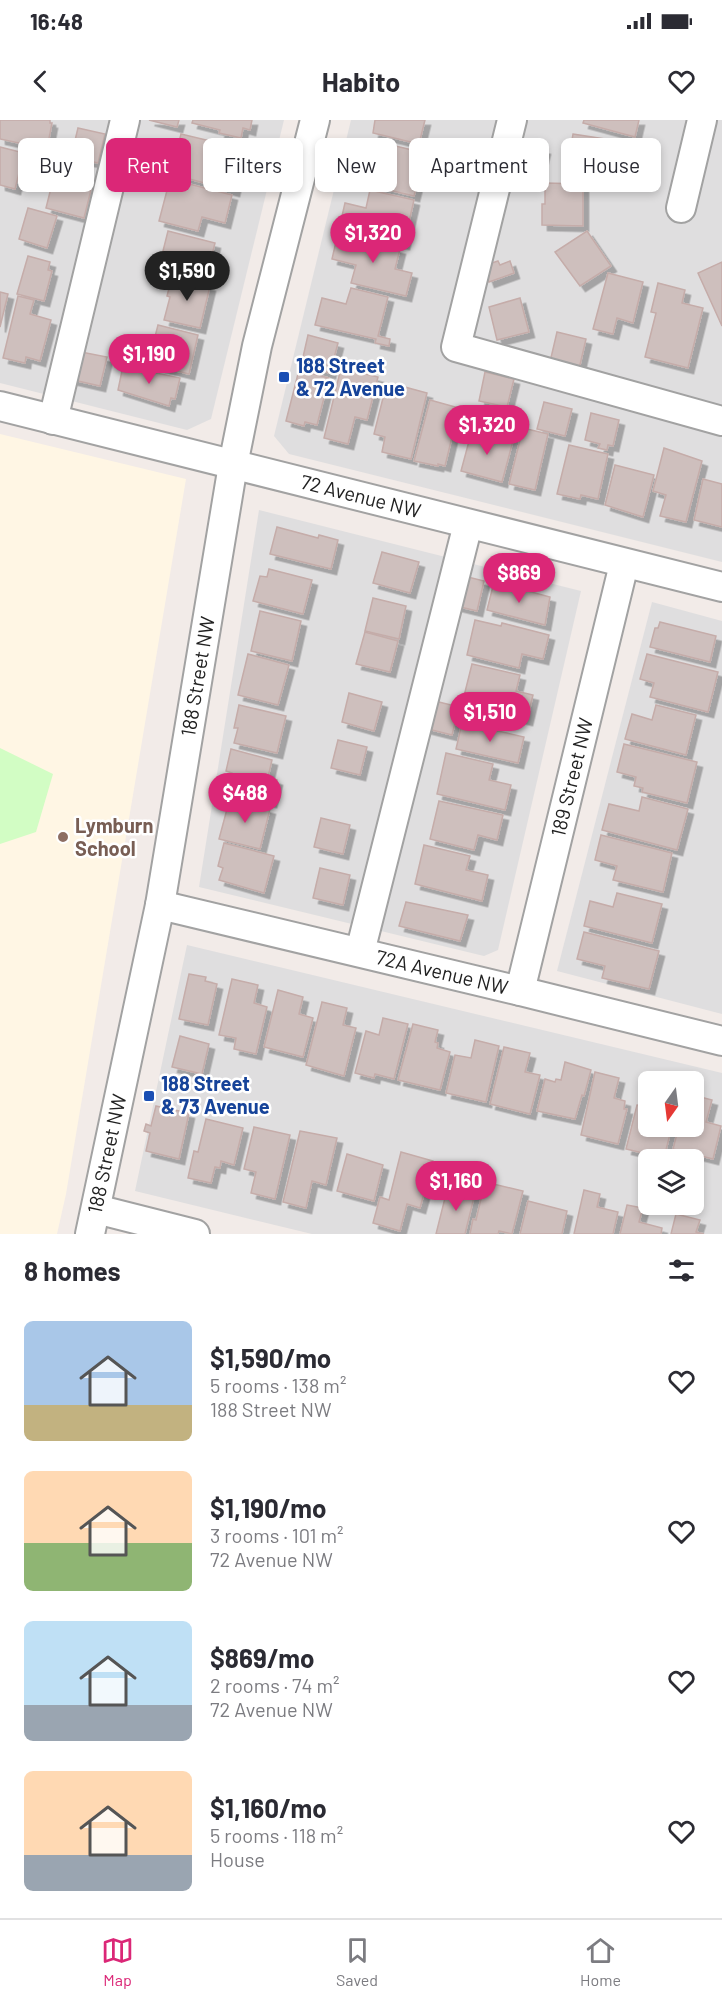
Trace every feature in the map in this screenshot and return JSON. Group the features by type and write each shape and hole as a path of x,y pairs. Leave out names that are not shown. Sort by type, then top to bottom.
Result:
{"street":[{"path":"53,420 125,120"},
{"name":"188 Street NW","path":"93,1222 160,905 233,465 256,346 315,120"},
{"path":"512,120 456,347 722,421"},
{"path":"681,208 702,120"},
{"name":"72 Avenue NW","path":"0,406 722,587"},
{"path":"360,952 468,524"},
{"name":"189 Street NW","path":"520,991 624,564"},
{"name":"72A Avenue NW","path":"160,905 722,1041"},
{"path":"93,1222 195,1234"}],"shaded area":[{"path":"0,120 284,120 280,138 203,138 203,192 266,192 211,419 187,430 0,383"},
{"path":"351,120 722,120 722,562 289,454 274,436 333,192 397,192 397,138 347,138"},
{"name":"Lymburn School","path":"0,434 186,479 66,1194 57,1234 0,1234"},
{"path":"259,510 581,591 498,950 484,956 199,887"},
{"path":"652,602 722,621 722,1014 557,971"},
{"path":"187,945 722,1073 722,1234 312,1234 135,1191"}],"green space":[{"path":"0,748 53,774 36,832 0,844"}],"building":[{"path":"0,120 50,120 52,123 49,138 18,138 18,143 0,139"},
{"path":"149,120 179,120 177,127"},
{"path":"193,120 252,120 250,130 243,128 241,138 192,123"},
{"path":"375,120 425,120 420,138 409,138 409,142 373,133"},
{"path":"584,120 639,120 635,137 583,123"},
{"path":"78,128 105,134 98,163 94,162 94,138 76,138"},
{"path":"181,134 203,139 203,183 191,179 191,138 180,138"},
{"path":"573,134 598,138 572,138"},
{"path":"397,146 409,149 409,192 415,192 414,196 397,192"},
{"path":"0,147 18,152 18,177 15,189 0,185"},
{"path":"549,183 561,183 561,192 583,192 583,226 542,225 542,204 545,204 545,192 549,192"},
{"path":"191,184 203,188 203,192 232,195 225,223 202,217 198,231 159,221 167,192 191,192"},
{"path":"50,192 90,192 84,218 46,208"},
{"path":"370,192 414,200 404,244 339,229 345,203 366,208"},
{"path":"28,208 57,216 47,248 19,239"},
{"path":"168,231 215,243 212,255 217,256 211,280 159,267"},
{"path":"587,231 611,266 580,286 555,252"},
{"path":"338,233 400,249 395,269 412,273 406,296 351,283 356,265 332,259"},
{"path":"28,256 50,262 48,270 52,271 44,301 17,294"},
{"path":"498,261 500,265 510,261 514,273 489,282 483,266"},
{"path":"722,262 722,326 698,273"},
{"path":"608,273 643,282 633,323 617,318 613,334 593,329"},
{"path":"172,277 210,286 200,328 164,320"},
{"path":"658,283 685,290 682,303 703,308 688,368 645,357 656,313 651,312"},
{"path":"351,288 388,297 378,336 390,339 389,346 375,343 376,339 315,325 322,298 346,304"},
{"path":"0,292 8,294 0,327"},
{"path":"18,296 34,300 30,314 51,320 40,361 26,357 25,363 3,358"},
{"path":"520,298 529,332 497,340 489,307"},
{"path":"158,325 198,335 189,374 148,364"},
{"path":"557,332 586,339 579,369 550,362"},
{"path":"308,335 338,343 330,373 301,366"},
{"path":"76,351 107,357 100,386 69,379"},
{"path":"123,366 180,378 175,399 171,398 169,406 118,390"},
{"path":"341,368 378,377 367,420 355,417 348,444 324,438"},
{"path":"299,370 329,378 317,425 305,422 304,426 286,421"},
{"path":"485,372 514,379 507,407 479,401"},
{"path":"386,386 400,390 401,386 427,393 411,459 382,452 385,437 374,434"},
{"path":"430,400 459,408 445,466 414,461"},
{"path":"544,402 572,409 565,436 537,429"},
{"path":"591,413 619,420 613,446 608,445 607,450 598,448 600,444 585,440"},
{"path":"523,428 548,434 535,490 509,484"},
{"path":"472,430 496,436 495,439 501,440 503,434 514,437 502,482 461,471"},
{"path":"569,445 608,454 598,499 581,495 580,499 557,494"},
{"path":"664,448 702,461 686,522 660,516 666,495 653,491"},
{"path":"615,465 654,475 643,517 605,505"},
{"path":"703,479 722,484 722,527 694,520"},
{"path":"277,527 318,538 319,535 338,540 331,569 270,554"},
{"path":"382,552 419,562 410,593 373,583"},
{"path":"269,569 312,580 303,614 253,601 260,576 267,577"},
{"path":"456,574 484,581 477,611 448,604"},
{"path":"494,582 550,597 545,625 487,610"},
{"path":"373,598 406,606 399,639 365,631"},
{"path":"260,611 301,621 292,661 251,651"},
{"path":"475,620 501,626 502,623 549,635 543,659 522,654 519,668 467,655"},
{"path":"660,622 716,636 710,662 650,647 655,628 658,628"},
{"path":"365,632 398,641 390,672 356,664"},
{"path":"248,654 289,665 278,705 238,695"},
{"path":"647,654 718,672 708,712 650,697 654,683 640,679"},
{"path":"472,664 520,675 516,691 533,695 527,720 462,704"},
{"path":"349,693 382,702 374,731 342,722"},
{"path":"431,700 459,707 452,735 424,728"},
{"path":"239,705 286,716 277,753 234,743 238,728 234,728"},
{"path":"656,705 696,715 686,755 625,739 632,714 652,720"},
{"path":"462,723 524,737 518,763 456,749"},
{"path":"338,740 367,747 360,775 331,768"},
{"path":"624,744 697,762 687,803 642,792 643,788 634,786 636,777 617,772"},
{"path":"231,749 272,760 268,777 277,780 271,802 227,791 232,773 226,771"},
{"path":"446,753 493,764 489,780 511,785 505,810 437,794"},
{"path":"642,797 688,809 677,850 602,830 609,804 639,811"},
{"path":"230,798 270,809 260,849 219,839"},
{"path":"439,801 503,815 497,840 478,835 474,850 430,839"},
{"path":"321,818 350,825 343,854 314,847"},
{"path":"601,835 672,853 663,892 613,880 617,866 595,860"},
{"path":"224,843 274,856 264,893 219,880 223,868 218,866"},
{"path":"424,845 470,856 466,870 488,875 482,901 415,884"},
{"path":"320,868 350,875 343,905 313,898"},
{"path":"617,893 662,904 652,943 584,926 590,901 613,907"},
{"path":"406,902 468,915 460,941 399,926"},
{"path":"584,932 659,951 649,989 602,978 605,966 577,959"},
{"path":"189,974 206,977 205,981 217,984 208,1025 179,1019"},
{"path":"232,979 258,985 254,1003 267,1007 256,1054 234,1049 236,1038 219,1035"},
{"path":"278,990 303,997 299,1014 313,1018 303,1057 264,1047"},
{"path":"322,1002 347,1008 343,1025 356,1028 344,1076 306,1065"},
{"path":"383,1018 408,1024 394,1079 375,1074 374,1078 355,1073 366,1031 379,1035"},
{"path":"413,1024 438,1030 435,1042 438,1043 437,1048 450,1052 440,1090 398,1080"},
{"path":"180,1036 209,1044 202,1074 172,1067"},
{"path":"475,1040 499,1046 486,1102 446,1093 455,1055 471,1058"},
{"path":"504,1047 530,1053 525,1072 540,1075 530,1114 490,1104"},
{"path":"565,1062 591,1070 575,1119 537,1111 545,1079 555,1082 556,1079 561,1080"},
{"path":"595,1072 619,1078 614,1098 625,1101 624,1109 627,1109 618,1144 581,1135"},
{"path":"704,1098 712,1100 706,1122 721,1126 713,1159 704,1157 704,1149 673,1149 676,1137 704,1137"},
{"path":"638,1105 638,1137 669,1137 666,1149 638,1149 638,1152 626,1149"},
{"path":"156,1106 189,1113 179,1159 146,1151 150,1133 144,1131 146,1124 151,1126"},
{"path":"206,1119 243,1128 234,1165 221,1161 220,1168 215,1167 211,1183 188,1178 194,1151 198,1152"},
{"path":"254,1127 290,1135 275,1199 251,1193 256,1172 244,1169"},
{"path":"300,1131 337,1138 326,1185 312,1181 306,1208 283,1202"},
{"path":"401,1152 433,1161 420,1208 407,1204 400,1231 373,1223 380,1197 389,1200"},
{"path":"347,1154 383,1165 374,1201 337,1191"},
{"path":"485,1182 523,1191 512,1234 499,1231 498,1234 470,1234 473,1219 476,1220"},
{"path":"448,1186 475,1193 465,1234 436,1234"},
{"path":"584,1190 600,1194 597,1207 618,1212 613,1234 574,1234"},
{"path":"528,1201 567,1211 562,1234 520,1234"},
{"path":"627,1205 638,1207 638,1215 641,1215 639,1222 662,1228 661,1234 620,1234"},
{"path":"676,1215 680,1215 700,1220 696,1232 704,1234 671,1234"}],"place":[{"name":"188 Street & 72 Avenue","path":"284,377"},
{"name":"Lymburn School","path":"63,837"},
{"name":"188 Street & 73 Avenue","path":"149,1096"}]}
